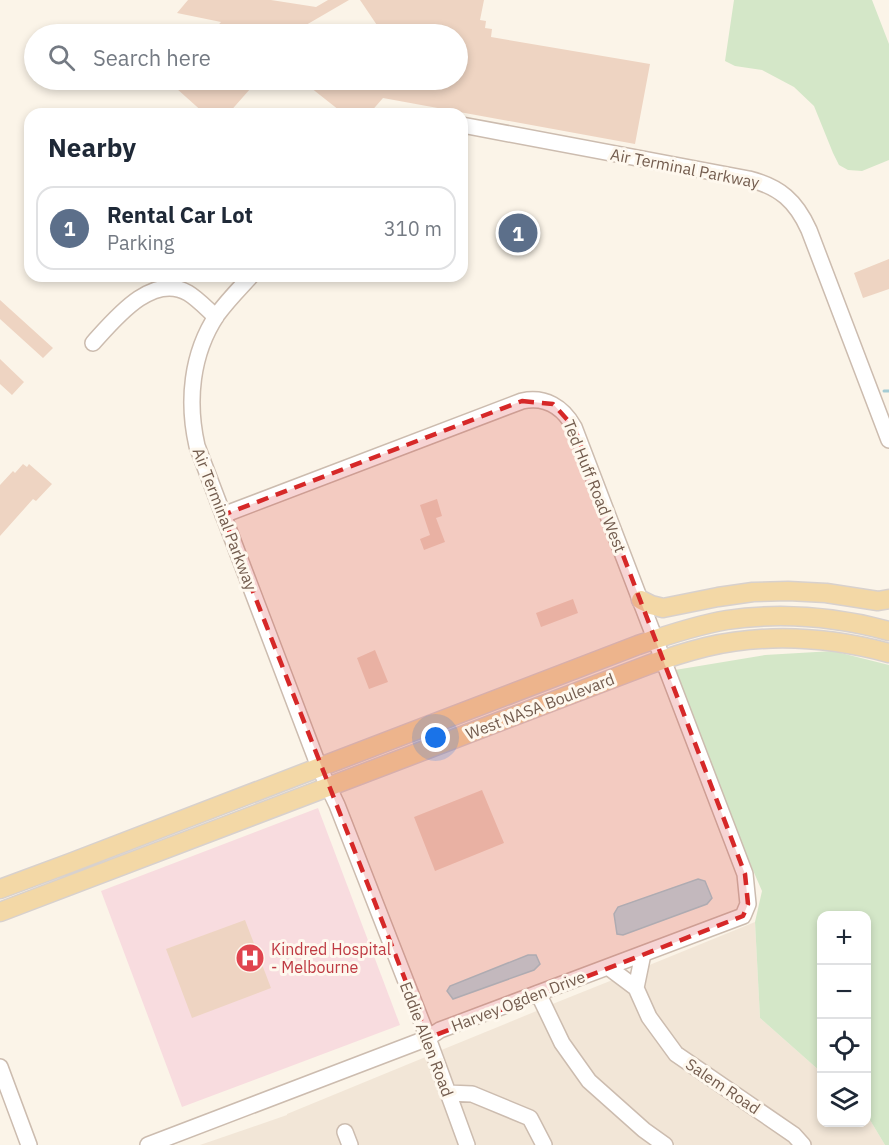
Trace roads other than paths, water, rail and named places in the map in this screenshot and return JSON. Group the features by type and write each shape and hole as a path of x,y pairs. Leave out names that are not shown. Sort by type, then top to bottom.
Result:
{"main road":[{"path":"641,600 663,608 736,594 779,591 826,593 878,601 889,598"},
{"name":"West NASA Boulevard","path":"0,889 656,639 709,624 763,617 822,618 889,631"},
{"name":"West NASA Boulevard","path":"0,912 664,660 707,647 737,641 771,639 826,641 858,645 889,653"},
{"path":"826,641 889,640"}],"street":[{"name":"Air Terminal Parkway","path":"468,126 749,179 783,194 800,212 809,230 889,440"},
{"name":"Air Terminal Parkway","path":"245,282 216,317 204,340 192,387 194,429 197,446 319,767"},
{"path":"93,343 115,319 140,298 151,291 163,288 178,289 189,293 216,317"},
{"name":"Ted Huff Road West","path":"223,515 522,401 546,401 558,407 574,427 656,639 745,874 748,904"},
{"name":"Eddie Allen Road","path":"319,767 329,787 428,1038 467,1145"},
{"name":"Harvey Ogden Drive","path":"148,1145 428,1038 440,1030 743,916 748,904"},
{"path":"608,967 636,987 643,954"},
{"name":"Salem Road","path":"636,987 649,1017 676,1054 794,1135 803,1145"},
{"path":"538,993 562,1043 589,1081 664,1145"},
{"path":"0,1067 29,1145"},
{"path":"448,1093 472,1094 530,1118 544,1145"}],"water":[{"path":"698,879 705,881 712,898 707,904 623,935 617,934 614,914 618,907"},
{"path":"528,955 536,955 540,964 534,970 453,999 447,991 450,986"}],"waterway":[{"path":"884,391 889,391"}],"place":[{"name":"Rental Car Lot","path":"518,233"},
{"name":"Kindred Hospital - Melbourne","path":"250,958"}]}
